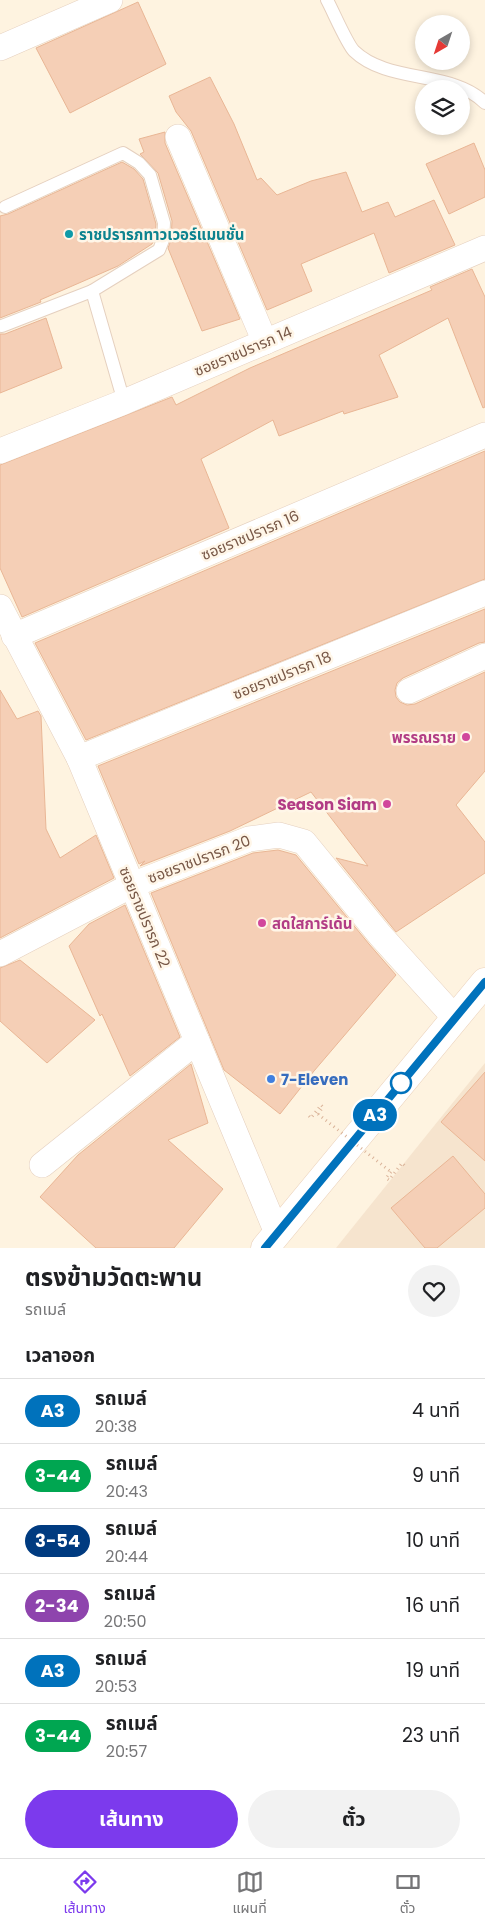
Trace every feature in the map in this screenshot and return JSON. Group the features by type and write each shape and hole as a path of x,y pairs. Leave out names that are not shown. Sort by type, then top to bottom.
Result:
{"main road":[{"path":"271,1240 485,982"}],"street":[{"path":"0,48 110,0"},
{"path":"178,138 265,342"},
{"name":"ซอยราชปรารภ 14","path":"0,451 124,402 485,248"},
{"name":"ซอยราชปรารภ 16","path":"14,636 485,435"},
{"name":"ซอยราชปรารภ 18","path":"79,758 485,593"},
{"name":"ซอยราชปรารภ 22","path":"0,607 79,758 197,1041 271,1240"},
{"path":"409,691 485,656"},
{"name":"ซอยราชปรารภ 20","path":"0,954 132,885 248,839 278,834 304,842 380,935 455,1018"},
{"path":"42,1165 197,1041"}],"lane":[{"path":"327,0 354,51 378,66 452,84 476,94 485,103"},
{"path":"2,326 92,291 159,250 164,223 150,175 139,163 123,154 5,206"},
{"path":"92,291 124,402"}],"path":[{"path":"309,1116 311,1118 321,1106 323,1107 318,1114 391,1172 386,1178 389,1180 402,1163 405,1166"}],"shaded area":[{"path":"485,1063 485,1248 336,1248 438,1121"}],"building":[{"path":"138,2 166,64 70,113 36,48"},
{"path":"210,77 234,124 257,180 261,178 277,195 311,181 346,172 362,212 388,202 395,217 434,200 455,245 389,273 374,233 301,264 312,291 267,310 191,131 176,112 169,96"},
{"path":"165,132 165,143 240,319 202,331 168,248 171,240 172,221 158,173 140,154 144,152 139,139"},
{"path":"474,143 485,170 485,197 449,214 426,164"},
{"name":"ราชปรารภทาวเวอร์แมนชั่น","path":"122,162 134,169 143,179 156,224 155,238 152,244 118,266 40,300 41,302 0,318 0,216"},
{"path":"472,269 485,297 485,407 483,408 448,318 379,355 398,397 344,414 343,411 279,436 273,420 201,459 229,528 22,617 0,568 0,465 172,397 176,405 250,368 432,290 430,287"},
{"path":"46,318 62,368 0,393 0,334 5,334"},
{"path":"485,451 485,579 86,740 35,643"},
{"path":"485,609 485,642 403,678 397,683 395,690 396,697 400,702 407,705 415,704 485,672 485,771 456,805 485,842 485,873 396,932 336,858 368,866 311,792 230,831 140,866 145,861 139,864 98,766"},
{"path":"0,690 17,719 38,711 41,716 46,829 60,858 96,835 114,878 0,938"},
{"path":"278,850 296,855 396,975 280,1114 224,1070 151,893 253,853"},
{"path":"125,905 180,1037 130,1076 102,1014 100,1016 69,946 89,924"},
{"path":"20,960 95,1020 47,1063 0,1021 0,968"},
{"path":"191,1064 208,1123 168,1140 223,1189 174,1248 96,1248 40,1197 78,1155"},
{"path":"485,1072 485,1161 441,1122"},
{"path":"453,1156 485,1194 485,1208 437,1248 425,1248 391,1208"}],"bus line":[{"name":"A3","path":"265,1248 485,982"}],"place":[{"name":"ราชปรารภทาวเวอร์แมนชั่น","path":"69,234"},
{"name":"พรรณราย","path":"466,737"},
{"name":"Season Siam","path":"387,804"},
{"name":"สดใสการ์เด้น","path":"262,923"},
{"name":"7-Eleven","path":"271,1079"}]}
